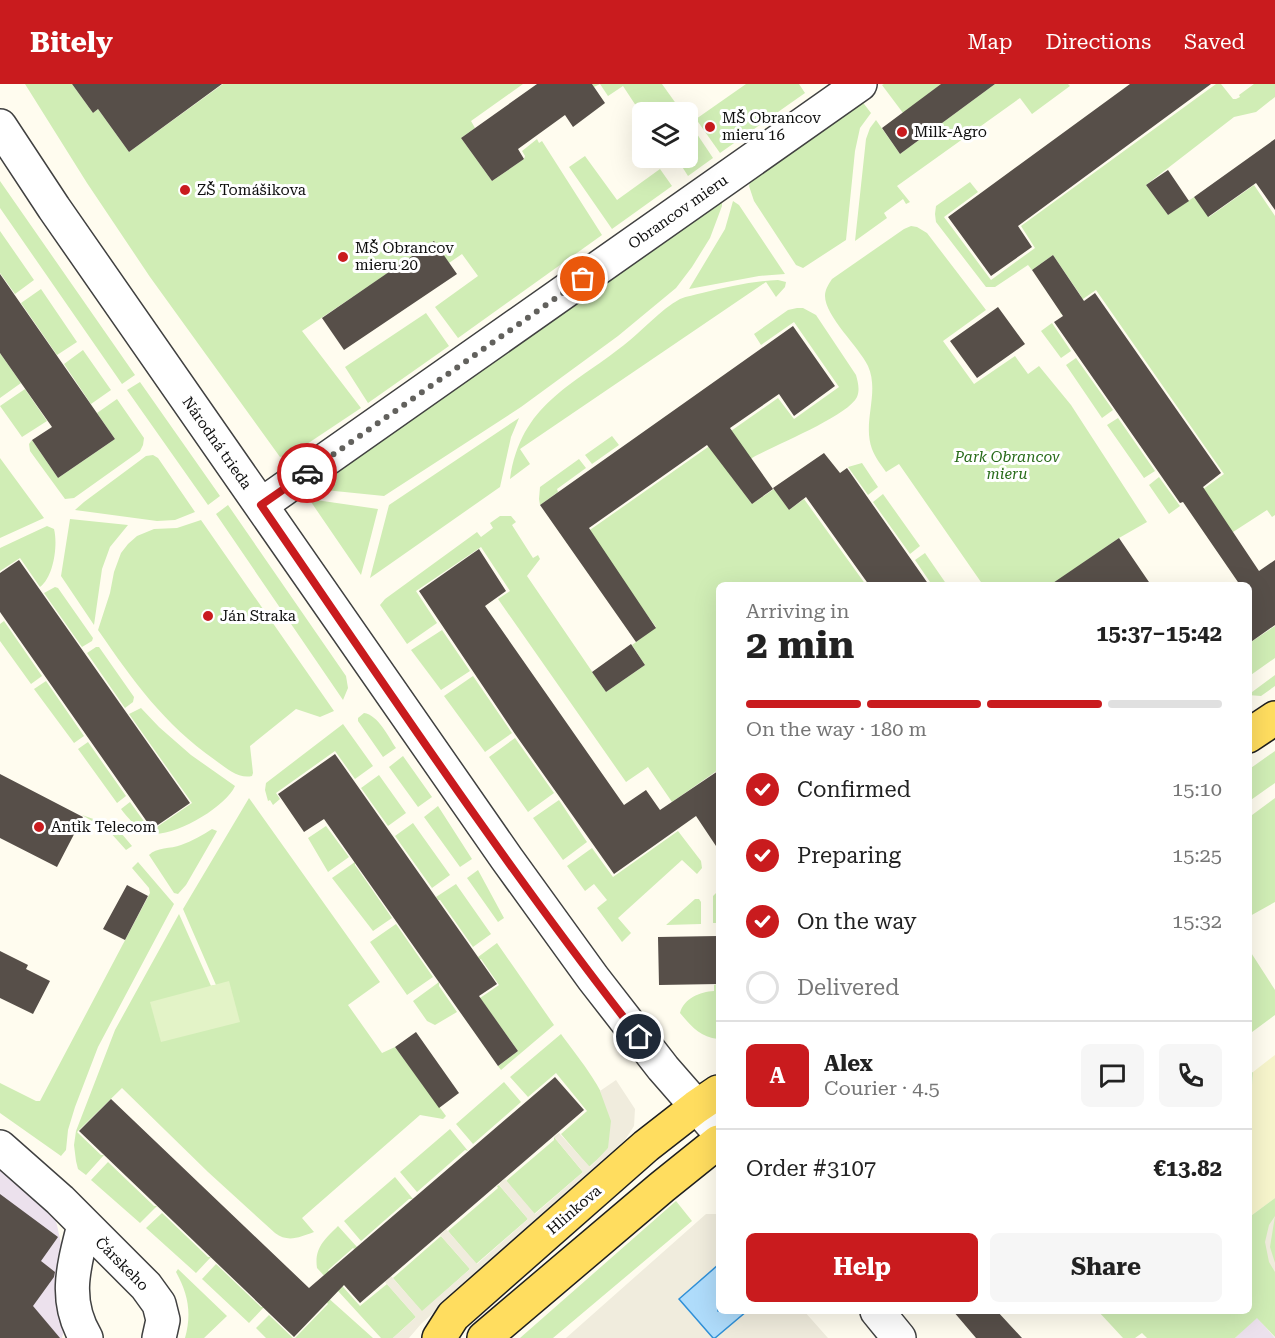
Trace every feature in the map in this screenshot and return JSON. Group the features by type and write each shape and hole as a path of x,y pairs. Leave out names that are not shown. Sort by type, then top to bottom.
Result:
{"main road":[{"path":"1252,733 1275,718"},
{"name":"Hlinkova","path":"439,1338 453,1317 646,1146 707,1099"},
{"path":"484,1338 716,1144"}],"street":[{"name":"Obrancov mieru","path":"261,505 860,84"},
{"name":"Národná trieda","path":"0,126 60,218 385,687 543,910 592,978 663,1068 707,1099 716,1125"},
{"name":"Čárskeho","path":"0,1147 60,1200 146,1286 159,1304 163,1320 159,1338"},
{"name":"Čárskeho","path":"84,1226 74,1264 72,1302 76,1318 86,1338"},
{"path":"879,1314 899,1338"}],"shaded area":[{"path":"1275,1055 1275,1198 1252,1215 1252,1085 1253,1072"},
{"path":"616,1080 635,1109 634,1126 625,1140 421,1324 409,1338 393,1338 416,1317 385,1282 391,1276 422,1311 470,1269 440,1235 446,1229 477,1264 528,1219 499,1185 501,1182 505,1179 535,1214 583,1172 554,1137 559,1133 590,1167 608,1148 611,1121 600,1091"},
{"path":"0,1149 51,1208 57,1225 69,1312 62,1338 0,1338"},
{"path":"706,1214 716,1214 716,1267 679,1299 713,1338 566,1338"},
{"path":"1275,1216 1270,1247 1275,1272 1269,1262 1265,1242 1269,1225"},
{"path":"743,1314 807,1314 828,1338 715,1338"},
{"path":"1257,1317 1275,1338 1235,1338"}],"green space":[{"path":"25,84 72,84 93,113 98,109 129,152 223,84 523,84 471,121 475,128 461,138 492,181 524,159 522,151 537,139 539,143 542,141 602,235 458,338 435,307 478,276 462,254 449,263 434,242 302,331 361,408 292,454 280,457 150,277"},
{"path":"600,84 662,84 675,102 633,102 623,86 608,96"},
{"path":"746,84 799,84 805,93 720,153 698,122 698,118"},
{"path":"941,84 903,113 882,85"},
{"path":"995,84 1068,84 1070,86 1032,114 1020,98 897,186 910,202 906,204 903,199 884,213 887,218 855,241 866,139 876,120 900,154"},
{"path":"1216,84 1221,84 1233,99 1236,99 1254,84 1275,84 1275,97 1256,112 1234,117 1146,185 1168,215 1194,197 1209,217 1254,185 1275,216 1275,515 1272,517 1267,510 1233,532 1184,503 1224,474 1096,290 1061,314 1060,312 1081,296 1053,255 1032,270 1028,265 995,287 986,287 936,222 935,214 936,206 970,182 978,192 944,217 991,280 1035,248 1021,226"},
{"path":"861,100 871,113 860,128 855,151 846,240 803,268 796,265 754,201 749,186 751,178"},
{"path":"698,136 713,158 688,176 683,168 698,168"},
{"path":"585,156 617,200 660,169 672,186 612,229 569,167"},
{"path":"0,181 135,375 122,384 0,208"},
{"path":"722,199 722,206 710,238 676,288 618,336 521,407 384,496 305,488"},
{"path":"733,201 739,205 785,274 759,276 689,289 725,229"},
{"name":"Park Obrancov mieru","path":"911,226 917,227 927,233 986,310 943,341 974,384 1015,356 1028,374 1039,366 1071,405 1147,522 1119,538 1055,582 981,582 899,464 886,472 872,449 869,428 872,387 868,366 830,313 825,294 832,279"},
{"path":"0,231 34,280 15,294 0,273"},
{"path":"778,280 786,282 785,287 776,297 766,282 520,449 530,464 510,479 516,453 525,432 537,415 551,400 624,345 665,309 688,296 740,285"},
{"path":"41,289 77,342 57,355 21,303"},
{"path":"803,308 816,315 856,375 859,389 857,397 840,413 752,458 730,475 752,504 774,489 789,510 804,499 864,582 716,582 716,771 672,802 648,767 626,782 498,599 510,591 481,547 416,591 437,623 407,644 380,605 477,532 481,537 493,528 490,523 500,516 511,516 516,522 512,525 533,558 538,555 540,559 527,576 606,692 645,665 632,645 656,627 587,532 778,398 794,419 839,387 794,322 761,345 754,334 788,310"},
{"path":"426,313 449,346 368,403 345,367"},
{"path":"1052,323 1071,351 1061,358 1041,331"},
{"path":"83,350 111,390 91,404 64,364"},
{"path":"0,353 21,383 0,398"},
{"path":"1076,358 1113,410 1102,418 1066,365"},
{"path":"140,382 220,496 208,505 127,390"},
{"path":"25,389 47,421 22,437 0,406"},
{"path":"117,399 144,438 140,451 74,498 65,499 30,451 29,444 32,440 58,478 115,439 97,413"},
{"path":"519,418 511,437 500,487 370,578 389,505"},
{"path":"1118,418 1155,471 1144,478 1107,425"},
{"path":"612,436 619,445 592,464 585,455"},
{"path":"153,455 158,458 195,512 175,520 157,521 75,510 146,456"},
{"path":"0,458 44,518 0,538"},
{"path":"579,459 586,468 557,489 558,492 540,505 540,487"},
{"path":"862,463 878,487 868,495 848,467"},
{"path":"1159,477 1180,506 1169,514 1149,485"},
{"path":"883,494 920,546 910,554 873,502"},
{"path":"309,499 378,509 361,575"},
{"path":"228,505 346,676 348,688 343,700 216,514"},
{"path":"70,519 128,525 110,547 102,569 94,625 61,576"},
{"path":"201,520 334,711 320,717 296,709 250,746 253,773 252,776 247,777 228,769 180,731 150,701 98,630 114,572 121,553 128,544 137,536 154,529 177,528"},
{"path":"47,526 54,529 55,551 49,576 40,587 20,558 0,571 0,548"},
{"path":"925,553 945,582 930,582 915,560"},
{"path":"55,587 58,588 93,638 82,647 44,593"},
{"path":"4,621 42,676 31,684 0,641 0,624"},
{"path":"1275,626 1275,658 1252,674 1252,641"},
{"path":"442,630 470,671 441,690 411,650"},
{"path":"99,647 134,697 133,702 125,708 87,653"},
{"path":"1275,675 1275,686 1261,696 1252,695 1252,692"},
{"path":"473,676 512,733 485,752 444,696"},
{"path":"46,681 84,736 74,743 34,689"},
{"path":"141,708 191,755 235,786 230,794 210,812 184,826 159,834 141,829 121,809 130,802 151,831 192,803 129,714"},
{"path":"364,713 378,722 396,748 383,757 358,721"},
{"path":"343,724 373,766 355,779 335,751 276,793 280,799 273,805 270,800 268,801 266,783"},
{"path":"515,738 554,793 528,812 489,757"},
{"path":"88,742 126,796 117,803 78,749"},
{"path":"1275,751 1275,783 1252,799 1252,767"},
{"path":"403,756 432,797 418,807 389,767"},
{"path":"379,775 406,813 388,826 361,788"},
{"path":"249,798 380,982 348,1005 382,1053 395,1047 446,1116 443,1119 420,1115 302,1218 314,1232 294,1238 285,1238 275,1233 208,1172 122,1088 77,1132 101,1155 104,1155 86,1175 78,1169 76,1161 74,1145 76,1131 115,1030 179,914 211,986 216,985 183,909"},
{"path":"1275,798 1275,902 1252,915 1252,815"},
{"path":"559,800 587,842 563,860 533,818"},
{"path":"438,806 472,859 460,867 424,817"},
{"path":"82,815 116,827 132,846 126,850 109,831"},
{"path":"413,823 450,875 432,888 395,836"},
{"path":"326,826 349,857 328,872 308,838"},
{"path":"212,829 217,831 186,885 178,894 174,893 149,855 152,852 185,843"},
{"path":"678,831 701,861 702,868 697,874 682,860 618,918 631,933 622,942 597,908 607,900 594,884 585,891 567,866 592,848 613,877"},
{"path":"138,862 174,904 98,1047 75,1107 68,1130 66,1150 61,1156 0,1113 0,1083 40,1101 150,893 149,888 132,868"},
{"path":"355,862 392,918 373,931 332,878"},
{"path":"478,870 504,918 498,922 467,878"},
{"path":"456,884 491,934 473,947 436,897"},
{"path":"716,893 716,923 713,923 713,896"},
{"path":"695,899 701,902 701,924 666,925"},
{"path":"396,924 433,977 407,995 370,942"},
{"path":"497,943 554,1025 501,1070 498,1066 518,1051 480,998 499,985 478,957"},
{"path":"1252,954 1275,990 1275,1015 1252,1032"},
{"path":"229,981 240,1022 161,1042 150,1002"},
{"path":"439,982 439,986 457,1012 435,1025 427,1021 413,1001"},
{"path":"716,984 716,1039 701,1033 680,1013 685,1003 698,994 714,991"},
{"path":"561,1034 598,1087 611,1118 612,1133 609,1147 589,1167 561,1134 587,1111 556,1073 528,1097 510,1077"},
{"path":"504,1082 521,1102 473,1144 456,1124"},
{"path":"450,1129 468,1151 465,1150 417,1192 400,1172"},
{"path":"554,1137 583,1172 534,1214 506,1181 554,1140"},
{"path":"108,1162 154,1206 157,1206 140,1223 91,1180"},
{"path":"395,1177 413,1199 409,1199 361,1241 344,1221"},
{"path":"499,1185 528,1219 476,1264 448,1231"},
{"path":"1275,1198 1275,1337 1257,1318 1235,1338 1147,1338 1142,1333 1135,1338 1123,1338 1101,1314 1252,1314 1252,1215"},
{"path":"676,1201 692,1221 553,1338 520,1338"},
{"path":"162,1213 208,1257 211,1257 196,1273 146,1228"},
{"path":"338,1226 357,1247 328,1270 360,1306 387,1284 416,1317 393,1338 381,1338 317,1268 319,1249"},
{"path":"441,1236 470,1269 422,1312 393,1278"},
{"path":"216,1264 261,1307 264,1307 249,1323 202,1279"},
{"path":"178,1269 227,1316 204,1338 185,1338 188,1304 176,1272"},
{"path":"326,1296 373,1338 295,1338 328,1304 324,1299"},
{"path":"269,1315 293,1338 266,1338 256,1328"}],"water":[{"path":"716,1267 716,1314 743,1314 713,1338 679,1299"}],"building":[{"path":"72,84 222,84 129,152 98,109 93,113"},
{"path":"537,84 592,84 605,103 573,127 565,115 518,149 524,159 492,181 461,138"},
{"path":"941,84 995,84 900,154 882,128"},
{"path":"1130,84 1211,84 1018,226 1032,247 991,276 948,217"},
{"path":"1275,139 1275,210 1256,183 1208,217 1194,197"},
{"path":"1168,170 1189,201 1168,215 1146,185"},
{"path":"434,241 457,274 344,350 322,318"},
{"path":"1053,255 1084,301 1095,293 1221,473 1203,487 1259,571 1275,560 1275,625 1252,641 1252,582 1238,582 1183,502 1180,503 1054,322 1063,316 1032,270"},
{"path":"0,274 115,439 58,478 32,440 52,427 0,353"},
{"path":"998,307 1025,344 977,378 950,341"},
{"path":"793,326 835,386 794,416 779,394 730,428 773,489 752,504 707,445 589,528 656,628 636,642 540,505"},
{"path":"824,453 840,473 847,468 927,582 867,582 806,497 789,510 773,488"},
{"path":"1119,538 1149,582 1054,582"},
{"path":"479,549 506,591 485,606 624,805 646,790 660,810 716,772 716,846 696,816 614,874 515,734 419,591"},
{"path":"19,560 190,803 152,829 0,612 0,573"},
{"path":"631,644 645,665 606,692 592,672"},
{"path":"335,754 497,984 479,996 518,1051 498,1066 324,819 304,832 278,794"},
{"name":"Antik Telecom","path":"0,774 83,817 57,867 0,838"},
{"path":"127,885 148,896 125,940 103,929"},
{"path":"716,936 716,984 659,985 658,937"},
{"path":"0,951 28,965 26,969 50,981 33,1014 0,998"},
{"path":"416,1032 459,1093 439,1108 395,1047"},
{"path":"555,1077 584,1110 360,1303 344,1285 294,1337 79,1131 111,1099 309,1288"},
{"path":"0,1194 58,1237 41,1261 55,1272 54,1277 33,1306 60,1338 0,1338"},
{"path":"956,1314 1000,1314 1022,1338 976,1338"}],"way so far":[{"path":"307,473 583,279"}],"place":[{"name":"MŠ Obrancov mieru 16","path":"710,127"},
{"name":"Milk-Agro","path":"902,132"},
{"name":"ZŠ Tomášikova","path":"185,190"},
{"name":"MŠ Obrancov mieru 20","path":"343,257"},
{"name":"Ján Straka","path":"208,616"},
{"name":"Antik Telecom","path":"39,827"}],"route":[{"path":"307,473 261,505 385,687 507,859 592,978 639,1037"}]}
